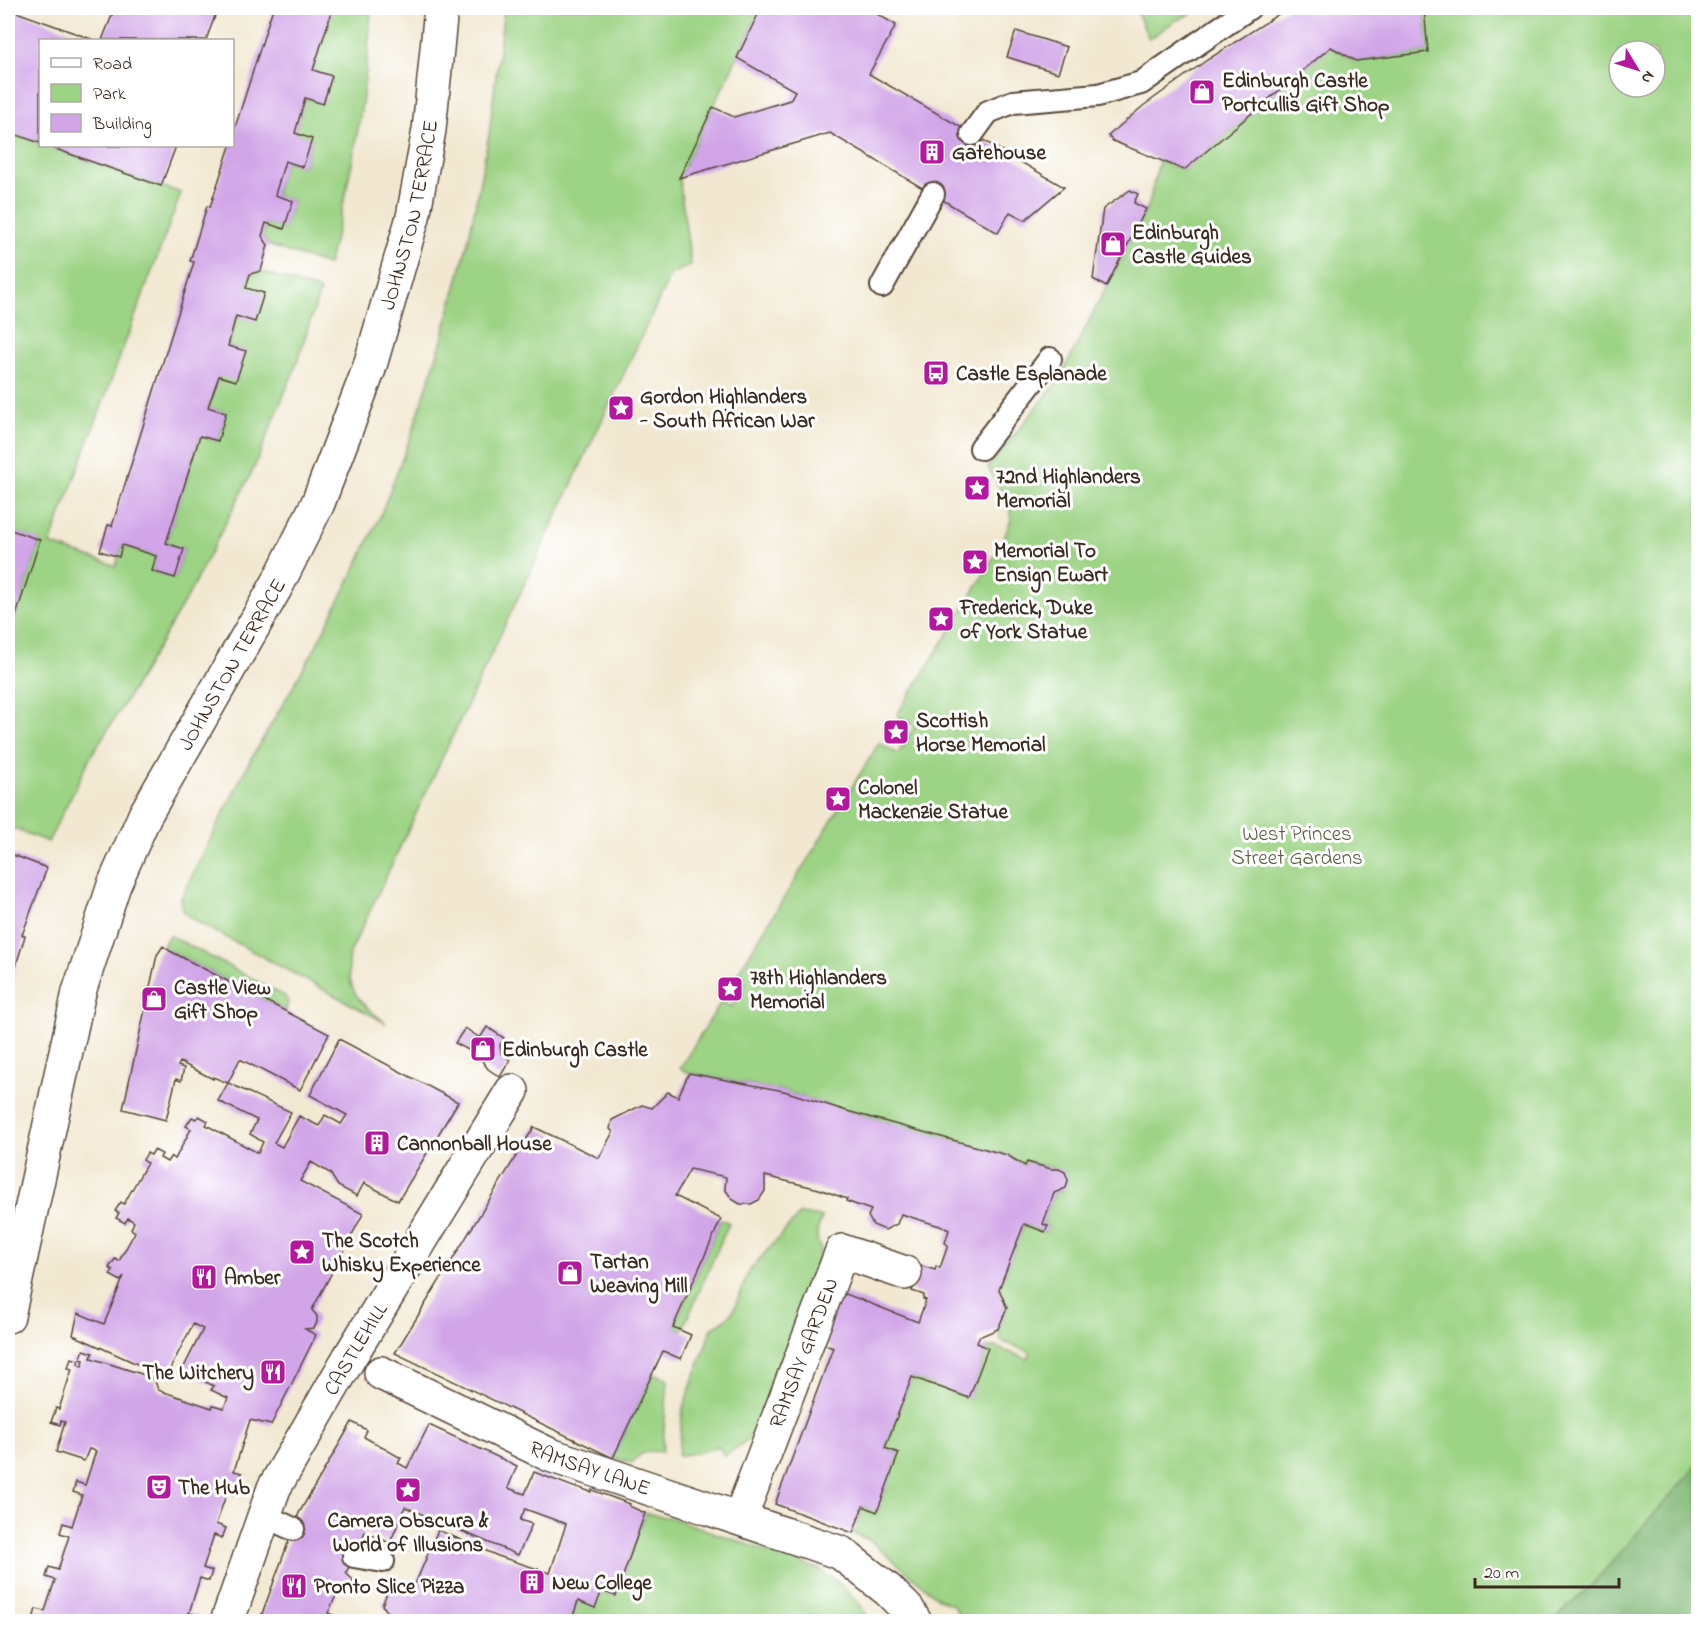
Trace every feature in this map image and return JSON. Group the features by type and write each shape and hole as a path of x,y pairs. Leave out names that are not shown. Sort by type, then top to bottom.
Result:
{"street":[{"name":"JOHNSTON TERRACE","path":"8,1316 79,992 114,885 145,815 266,604 318,503 369,369 413,217 429,130 441,8"},
{"name":"CASTLEHILL","path":"227,1622 279,1522 274,1488 349,1358 512,1091"},
{"name":"RAMSAY GARDEN","path":"740,1518 842,1251 905,1273"},
{"name":"RAMSAY LANE","path":"349,1358 550,1455 841,1553 888,1590 908,1610 915,1622"}],"lane":[{"path":"972,134 988,112 1013,102 1098,95 1142,83 1249,8"},
{"path":"882,286 933,194"},
{"path":"981,448 1041,373 1050,358"},
{"path":"354,1556 382,1561"}],"green space":[{"path":"333,8 371,8 366,73 357,138 328,265 268,245 262,236 266,223 284,228 293,201 275,195 285,161 303,167 312,139 295,133 305,98 323,103 313,70"},
{"path":"504,8 761,8 679,178 691,265 671,274 350,953 349,976 356,994 368,1009 386,1023 192,919 183,910 181,898 247,766 313,652 357,565 381,514 412,433 441,343 469,238 489,135"},
{"path":"1135,8 1203,8 1177,20 1149,39"},
{"name":"West Princes Street Gardens","path":"1424,8 1698,8 1698,1621 962,1621 954,1606 938,1598 869,1540 853,1533 863,1506 877,1511 899,1453 885,1448 912,1377 969,1398 988,1348 995,1347 1028,1359 1031,1352 1001,1341 998,1329 1007,1308 999,1289 1024,1224 1045,1232 1048,1226 1043,1224 1054,1193 1061,1191 1067,1184 1065,1173 1027,1162 1025,1166 1007,1155 847,1111 784,1091 689,1073 680,1068 721,1002 731,1007 746,983 736,976 879,743 898,754 915,726 897,715 980,580 996,552 1011,516 988,467 1058,381 1149,204 1159,161 1184,170 1331,47 1356,61 1427,52"},
{"path":"8,132 39,143 39,147 49,147 181,193 50,544 116,566 122,545 156,556 152,571 175,578 184,549 166,543 200,436 218,441 226,413 208,407 219,376 245,351 228,346 236,316 255,321 263,293 246,288 250,274 261,271 320,291 295,368 254,468 189,594 92,754 48,842 8,826 8,639 40,541 8,529"},
{"path":"169,935 285,996 288,1002 286,1011 170,951 163,946"},
{"path":"800,1214 822,1217 817,1233 821,1249 757,1427 747,1440 725,1456 718,1446 678,1456 683,1408 712,1328 726,1319 733,1311 749,1271"},
{"path":"721,1219 729,1223 682,1331 673,1327"},
{"path":"653,1373 668,1380 662,1452 645,1453 638,1456 632,1463 613,1458"},
{"path":"1698,1464 1698,1621 1552,1621 1588,1589"},
{"path":"645,1513 675,1519 821,1570 845,1588 861,1606 870,1621 820,1621 806,1617 804,1622 571,1622 578,1601 602,1591 616,1596"}],"building":[{"path":"115,8 218,8 206,39 102,39"},
{"path":"273,8 333,8 313,70 332,76 323,104 305,98 295,133 312,139 303,167 285,161 275,195 293,201 284,229 266,223 262,236 268,245 261,271 250,274 246,288 264,293 255,322 236,316 228,346 246,351 236,381 219,376 208,407 226,413 218,441 200,436 166,543 184,549 175,578 152,571 156,556 122,545 119,557 100,551 108,525 112,526 194,262 190,261 207,206 210,207 230,147 234,147 234,131"},
{"path":"761,8 867,8 896,25 869,74 1064,187 1025,220 1010,212 998,233 830,133 679,178 713,107 734,117 790,100 795,91 737,58"},
{"path":"1288,8 1424,8 1428,52 1356,61 1331,47 1184,170 1113,141 1108,136 1143,106 1207,60"},
{"path":"8,9 91,39 39,39 39,143 8,132"},
{"path":"1016,31 1067,47 1058,73 1007,57"},
{"path":"50,147 176,147 161,186"},
{"name":"Edinburgh Castle Guides","path":"1130,190 1138,194 1134,203 1146,209 1106,287 1093,279 1103,209"},
{"path":"8,529 40,540 14,622 8,620"},
{"path":"8,853 47,868 22,935 25,936 8,992"},
{"path":"163,946 329,1034 300,1090 240,1059 228,1083 213,1077 213,1079 180,1062 178,1066 184,1068 181,1081 176,1079 166,1120 123,1109 157,955"},
{"name":"Edinburgh Castle","path":"487,1027 504,1038 500,1045 501,1053 510,1060 500,1077 488,1069 478,1055 455,1043 465,1028 480,1038"},
{"path":"339,1039 458,1102 398,1201 364,1183 357,1196 338,1186 330,1173 311,1162 300,1181 363,1214 312,1310 317,1316 317,1322 314,1328 305,1329 316,1335 271,1425 250,1420 234,1471 242,1473 240,1480 245,1482 242,1490 237,1489 236,1495 227,1492 216,1524 226,1528 222,1538 214,1535 203,1568 212,1571 209,1581 200,1578 189,1613 198,1615 196,1622 42,1622 33,1619 36,1609 45,1611 55,1580 46,1577 49,1567 58,1570 69,1536 60,1533 63,1523 72,1526 82,1495 73,1492 76,1482 85,1485 96,1451 89,1449 84,1461 56,1452 65,1422 61,1421 60,1425 51,1422 56,1408 59,1409 72,1369 68,1368 71,1358 79,1360 78,1364 82,1366 84,1360 80,1359 84,1350 93,1353 91,1358 151,1377 158,1390 212,1408 213,1405 224,1408 228,1398 211,1390 214,1386 182,1371 203,1329 193,1324 166,1377 73,1335 78,1313 104,1324 124,1276 121,1281 110,1275 113,1270 109,1268 115,1259 119,1261 135,1232 131,1229 134,1222 128,1218 125,1223 116,1218 119,1213 115,1211 121,1202 124,1204 147,1163 143,1160 147,1153 151,1155 154,1150 162,1154 160,1158 167,1162 171,1156 175,1159 191,1129 186,1126 192,1117 196,1119 199,1116 208,1121 206,1125 258,1153 263,1142 250,1134 257,1120 218,1101 228,1083 291,1112 274,1143 282,1147 299,1116 319,1126 325,1115 341,1124 347,1115 310,1095"},
{"path":"689,1073 784,1091 847,1111 1007,1155 1025,1166 1027,1162 1059,1169 1065,1172 1068,1180 1066,1188 1054,1193 1043,1224 1048,1226 1045,1232 1024,1224 999,1289 1007,1308 998,1329 979,1337 977,1343 988,1348 969,1398 912,1377 885,1448 899,1453 877,1512 863,1506 853,1533 775,1504 833,1348 821,1343 837,1299 846,1294 918,1322 926,1300 923,1299 924,1295 912,1291 922,1266 935,1270 936,1266 940,1268 948,1245 945,1243 949,1230 943,1227 901,1214 897,1224 885,1230 873,1225 868,1216 871,1210 846,1201 847,1199 819,1189 765,1176 765,1191 759,1200 751,1204 740,1204 732,1199 725,1189 726,1177 690,1169 675,1196 721,1219 673,1327 691,1335 681,1359 663,1351 613,1458 395,1353 534,1127 599,1158 613,1132 610,1129 612,1120 642,1105 652,1108 668,1092 678,1097"},
{"path":"352,1422 367,1430 364,1437 401,1458 398,1463 407,1468 429,1425 517,1466 508,1488 525,1494 534,1472 576,1488 591,1492 592,1490 630,1504 629,1506 645,1513 616,1596 602,1591 595,1608 578,1601 571,1622 392,1622 395,1615 382,1605 387,1593 395,1588 411,1594 438,1530 498,1556 550,1573 566,1524 525,1509 520,1520 532,1524 518,1555 405,1507 390,1543 365,1532 346,1573 353,1580 351,1588 339,1589 328,1613 350,1622 259,1622 299,1513"}],"place":[{"name":"Edinburgh Castle Portcullis Gift Shop","path":"1202,92"},
{"name":"Gatehouse","path":"932,152"},
{"name":"Edinburgh Castle Guides","path":"1113,244"},
{"name":"Castle Esplanade","path":"936,373"},
{"name":"Gordon Highlanders - South African War","path":"621,408"},
{"name":"72nd Highlanders Memorial","path":"977,488"},
{"name":"Memorial To Ensign Ewart","path":"975,562"},
{"name":"Frederick, Duke of York Statue","path":"941,619"},
{"name":"Scottish Horse Memorial","path":"896,732"},
{"name":"Colonel Mackenzie Statue","path":"838,799"},
{"name":"78th Highlanders Memorial","path":"730,989"},
{"name":"Castle View Gift Shop","path":"154,999"},
{"name":"Edinburgh Castle","path":"483,1049"},
{"name":"Cannonball House","path":"377,1143"},
{"name":"The Scotch Whisky Experience","path":"302,1252"},
{"name":"Tartan Weaving Mill","path":"570,1273"},
{"name":"Amber","path":"204,1277"},
{"name":"The Witchery","path":"273,1372"},
{"name":"The Hub","path":"159,1487"},
{"name":"Camera Obscura & World of Illusions","path":"408,1490"},
{"name":"New College","path":"532,1582"},
{"name":"Pronto Slice Pizza","path":"294,1586"}]}
